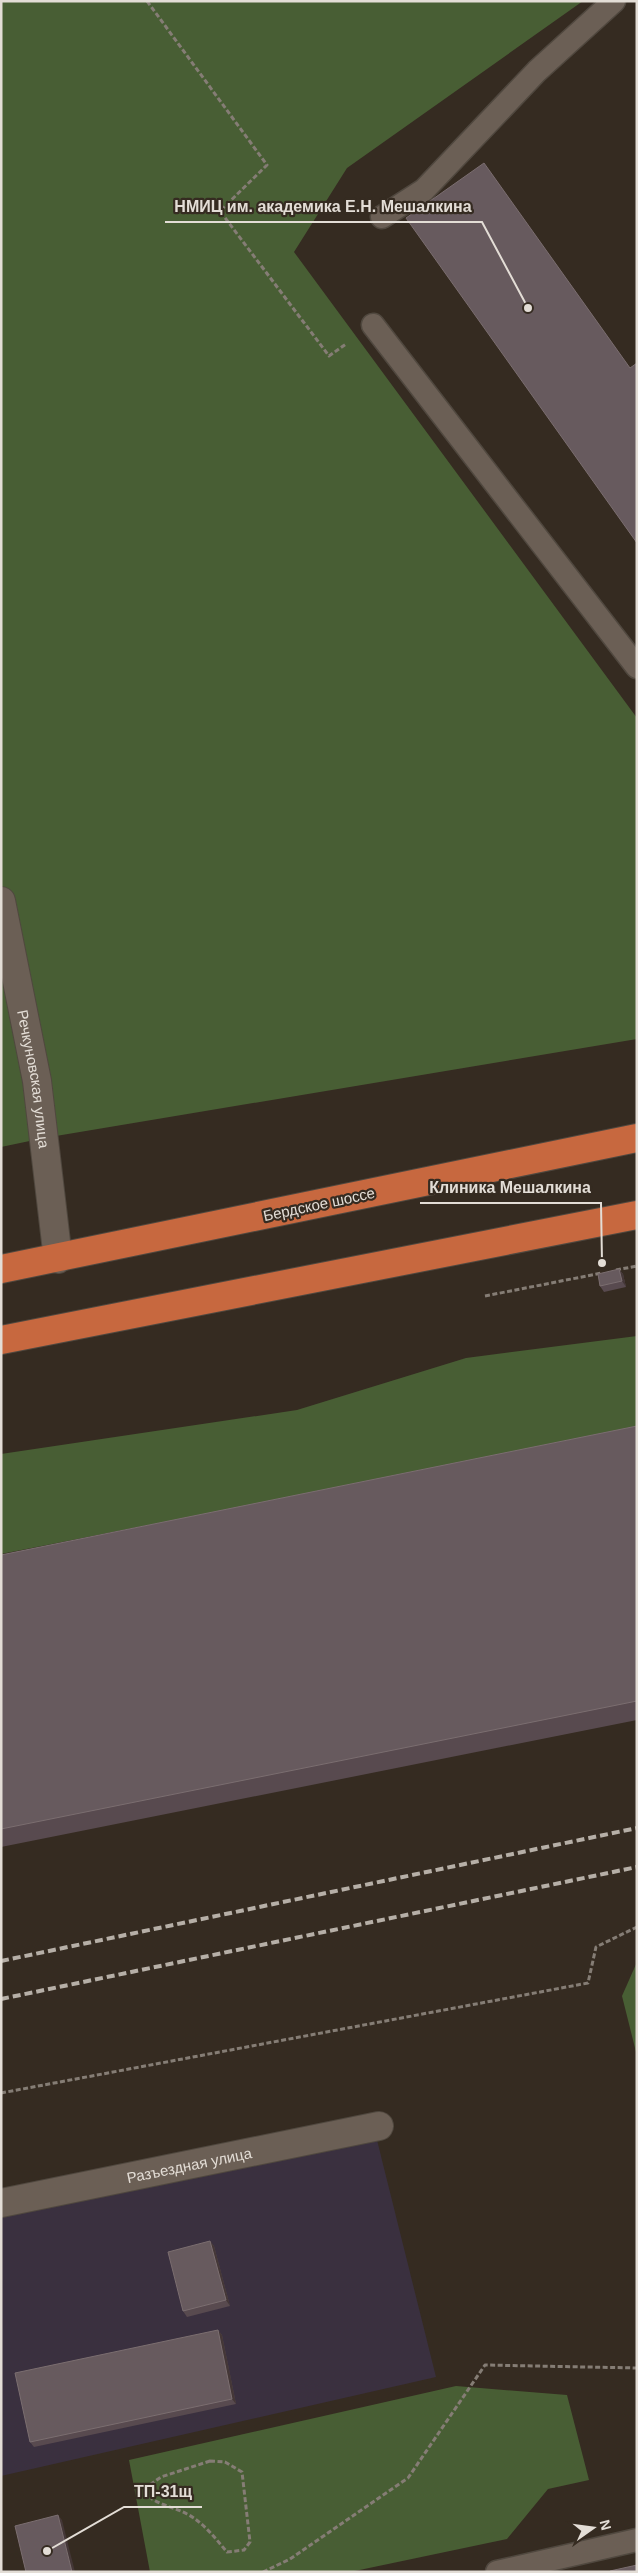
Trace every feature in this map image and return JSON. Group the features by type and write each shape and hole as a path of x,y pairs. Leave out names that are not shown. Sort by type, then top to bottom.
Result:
{"highway":[{"name":"Бердское шоссе","path":"1,1269 58,1259 637,1138"},
{"path":"1,1340 637,1215"}],"street":[{"name":"Речкуновская улица","path":"1,901 37,1081 58,1259"},
{"name":"Разъездная улица","path":"1,2203 379,2126"}],"lane":[{"path":"382,216 424,190 537,71 614,1"},
{"path":"373,325 637,667"},
{"path":"497,2572 637,2540"}],"path":[{"path":"146,1 267,166 220,211 329,356 373,325"},
{"path":"485,1296 637,1266"},
{"path":"1,2092 588,1983 596,1948 637,1927"},
{"path":"263,2572 290,2558 408,2478 485,2365 637,2368"},
{"path":"210,2461 225,2462 242,2472 250,2542 244,2550 227,2552 202,2524 187,2514 165,2507 152,2499 151,2484 161,2477 210,2461"}],"shaded area":[{"path":"374,2128 436,2377 1,2476 1,2211"}],"green space":[{"path":"1,1 583,1 347,168 294,252 637,718 637,1039 44,1138 1,1147"},
{"path":"637,1336 637,1429 1,1554 1,1454 297,1410 466,1358"},
{"path":"637,1962 637,2052 636,2052 622,1996"},
{"path":"456,2386 567,2395 589,2480 548,2489 507,2539 350,2572 150,2572 129,2460"}],"building":[{"path":"484,163 630,368 637,363 637,543 406,218"},
{"path":"619,1269 622,1281 600,1286 598,1274"},
{"path":"637,1426 637,1701 1,1829 1,1555"},
{"path":"210,2241 226,2300 183,2311 168,2252"},
{"path":"218,2330 232,2399 30,2442 15,2373"},
{"path":"58,2515 72,2572 26,2572 15,2526"},
{"path":"637,2565 637,2572 610,2572 610,2571"}],"railway":[{"path":"1,1961 637,1828"},
{"path":"1,1999 637,1867"}],"place":[{"name":"НМИЦ им. академика Е.Н. Мешалкина","path":"528,308"},
{"name":"Клиника Мешалкина","path":"602,1263"},
{"name":"ТП-31щ","path":"47,2551"}]}
